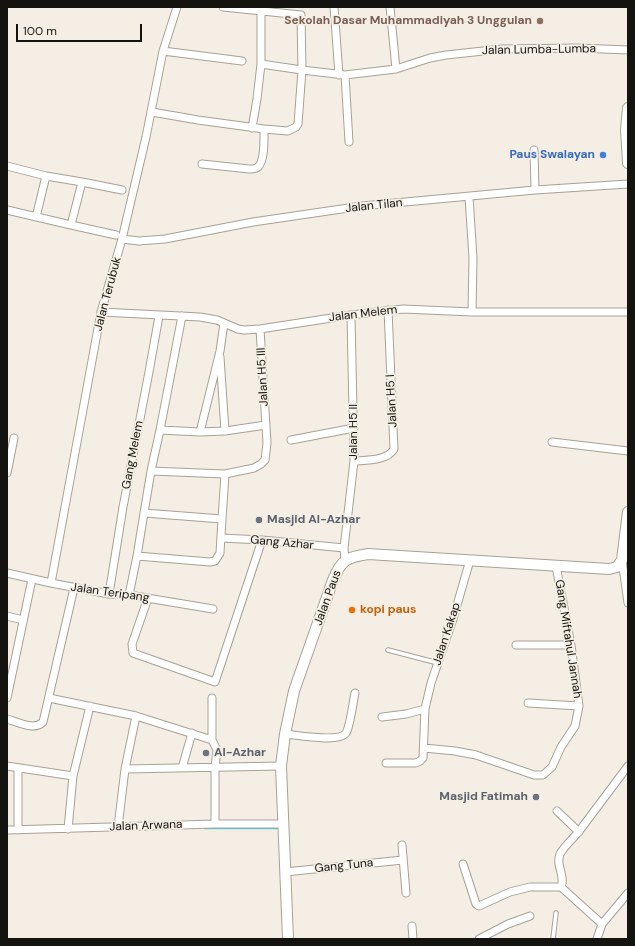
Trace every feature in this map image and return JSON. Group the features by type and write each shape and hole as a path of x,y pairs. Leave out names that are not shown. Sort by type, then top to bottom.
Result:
{"main road":[{"path":"628,108 626,130 628,163"},
{"path":"622,560 628,512"},
{"name":"Jalan Paus","path":"288,939 281,766 285,734 289,710 298,678 335,575 340,565 351,557 368,554 609,569 616,566 622,560"}],"street":[{"name":"Jalan Terubuk","path":"51,583 100,312 152,112 163,50 177,7"},
{"path":"223,7 301,15"},
{"path":"152,112 264,130 288,131 296,127 298,124 302,70 300,7"},
{"path":"334,7 349,142"},
{"path":"390,7 396,69"},
{"path":"252,128 261,64 261,10"},
{"name":"Jalan Lumba-Lumba","path":"261,64 342,75 396,69 430,58 446,55 502,49 577,48 628,50"},
{"path":"163,50 242,61"},
{"path":"202,164 255,169 262,160 264,130"},
{"path":"534,150 535,190"},
{"path":"7,166 46,176 122,190"},
{"path":"36,217 46,176"},
{"path":"71,225 82,182"},
{"name":"Jalan Tilan","path":"7,210 139,241 165,239 253,222 362,206 535,190 628,184"},
{"path":"468,197 472,258 472,312"},
{"name":"Jalan Melem","path":"100,312 209,318 238,329 260,329 388,310 415,309 472,312 628,312"},
{"name":"Jalan H5 I","path":"354,460 384,457 389,455 394,449 388,310"},
{"name":"Jalan H5 II","path":"345,560 344,548 354,460 351,315"},
{"name":"Gang Melem","path":"109,594 123,507 159,316"},
{"path":"129,596 137,556 150,471 160,430 182,316"},
{"path":"200,432 220,351 224,323"},
{"name":"Jalan H5 III","path":"225,474 254,468 265,460 267,443 260,329"},
{"path":"220,351 225,431"},
{"path":"160,430 200,432 225,431 266,425"},
{"path":"291,440 354,428"},
{"path":"7,473 14,438"},
{"path":"552,442 628,451"},
{"path":"137,556 210,562 215,561 219,555 225,474 150,471"},
{"path":"144,513 222,519"},
{"name":"Gang Azhar","path":"221,538 262,540 344,548"},
{"path":"148,598 132,644 132,652 134,654 215,682 262,540"},
{"name":"Jalan Kakap","path":"424,748 425,709 431,683 470,560"},
{"path":"622,560 628,603"},
{"name":"Gang Miftahul Jannah","path":"424,748 476,755 534,775 544,775 552,767 561,747 575,726 578,706 571,645 556,566"},
{"name":"Jalan Teripang","path":"7,572 74,588 213,609"},
{"path":"7,698 32,579"},
{"path":"7,719 34,726 40,725 44,720 74,588"},
{"path":"7,616 19,619"},
{"path":"516,645 571,645"},
{"path":"285,734 334,738 343,736 348,731 355,693"},
{"path":"49,698 136,716 212,740"},
{"path":"212,698 212,740 217,750 215,767 215,824"},
{"path":"528,703 578,706"},
{"path":"68,829 73,776 90,706"},
{"path":"382,717 406,714 425,709"},
{"path":"118,827 126,769 136,716"},
{"path":"182,768 192,733"},
{"path":"386,763 420,761 424,748"},
{"path":"7,766 73,776"},
{"path":"126,769 281,766"},
{"path":"561,887 562,880 559,867 560,856 628,766"},
{"path":"18,768 18,830"},
{"path":"557,811 579,832"},
{"name":"Jalan Arwana","path":"7,830 215,824 284,824"},
{"path":"402,845 406,893"},
{"name":"Gang Tuna","path":"285,872 403,860"},
{"path":"463,864 476,904 479,906 510,892 530,887 561,887 602,924"},
{"path":"597,939 602,924 628,893"},
{"path":"479,939 508,924 530,916"},
{"path":"412,926 413,939"}],"lane":[{"path":"388,650 438,663"},
{"path":"553,939 556,913"}],"waterway":[{"path":"205,828 277,828"}],"place":[{"name":"Sekolah Dasar Muhammadiyah 3 Unggulan","path":"540,21"},
{"name":"Paus Swalayan","path":"603,155"},
{"name":"Masjid Al-Azhar","path":"259,520"},
{"name":"kopi paus","path":"352,610"},
{"name":"Al-Azhar","path":"206,753"},
{"name":"Masjid Fatimah","path":"536,797"}]}
